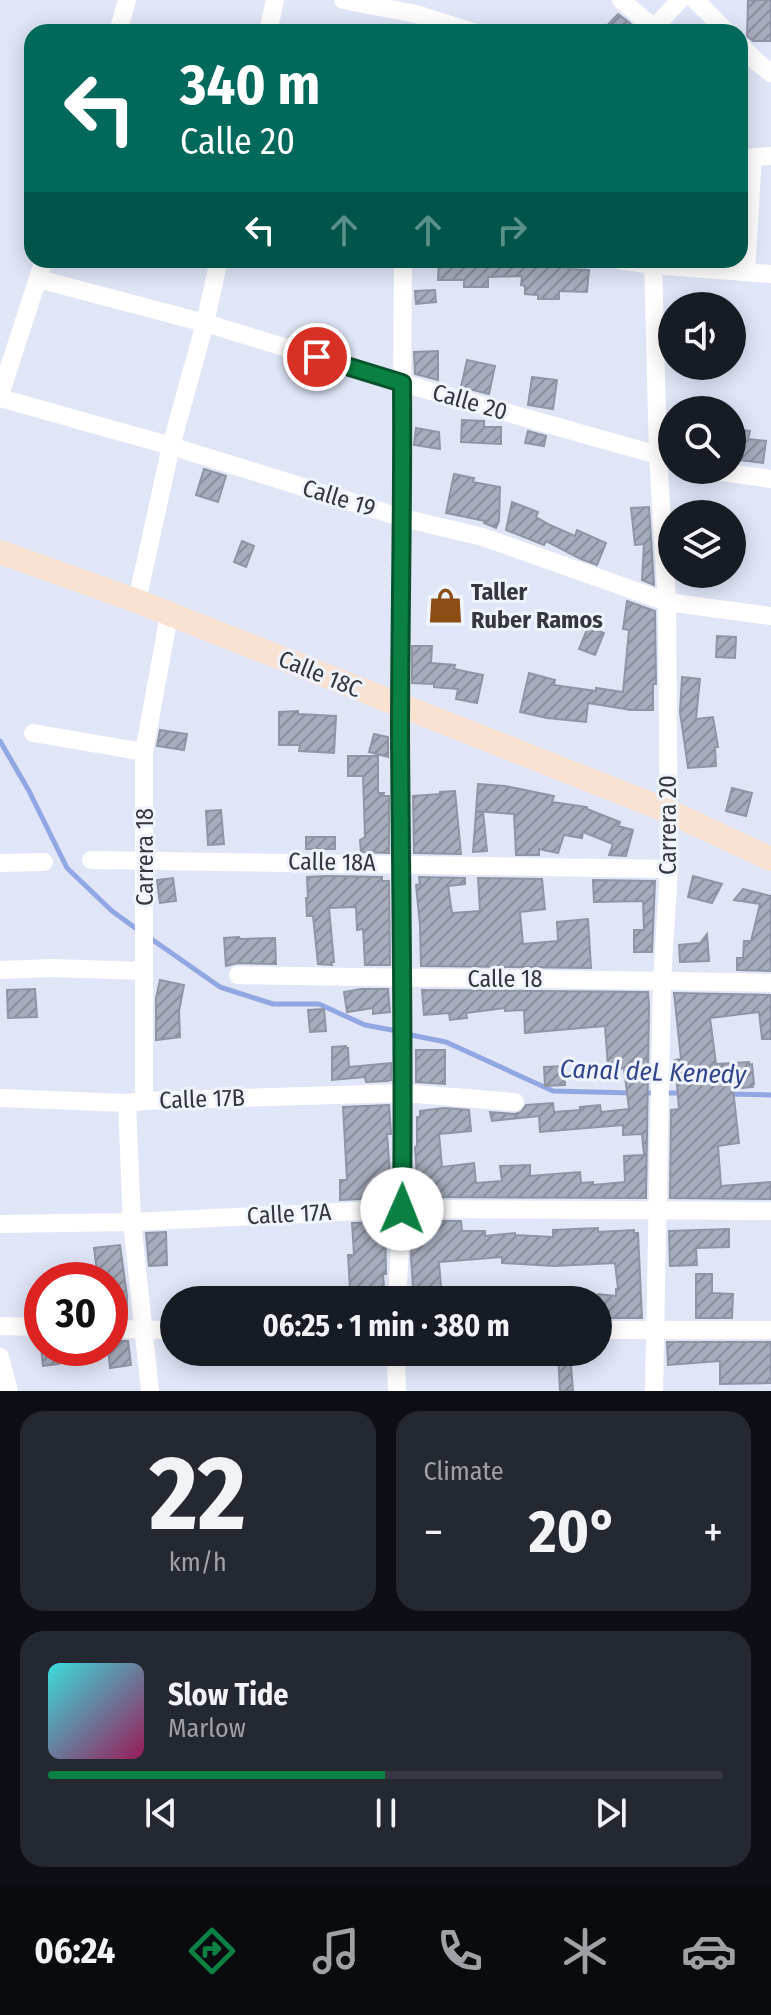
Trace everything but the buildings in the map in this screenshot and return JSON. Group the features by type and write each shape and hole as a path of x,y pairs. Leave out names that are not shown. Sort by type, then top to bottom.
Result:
{"main road":[{"name":"Calle 18C","path":"0,552 137,601 668,811 771,859"}],"street":[{"path":"120,24 127,0"},
{"path":"270,24 275,0"},
{"path":"343,0 416,23"},
{"path":"621,0 647,24"},
{"path":"659,24 680,0"},
{"path":"695,0 719,24"},
{"path":"748,52 771,73"},
{"path":"748,258 762,157"},
{"path":"0,396 41,268"},
{"path":"137,601 171,446 217,268"},
{"path":"398,1286 403,1093 400,863 403,268"},
{"name":"Carrera 20","path":"653,268 661,396"},
{"path":"709,268 771,274"},
{"path":"746,272 747,268"},
{"name":"Calle 20","path":"38,279 205,323 402,383 658,455"},
{"name":"Calle 19","path":"0,396 403,518 483,537 667,602 771,616"},
{"path":"746,475 771,479"},
{"name":"Carrera 20","path":"654,1391 662,980 669,869 665,484"},
{"name":"Carrera 18","path":"150,1391 132,1222 135,1102 145,949 144,752 169,615"},
{"path":"33,733 144,752"},
{"name":"Calle 18A","path":"91,860 669,869"},
{"path":"0,863 44,862"},
{"path":"0,970 144,971"},
{"name":"Calle 18","path":"238,975 771,983"},
{"name":"Calle 17B","path":"0,1098 135,1102 403,1093 515,1102"},
{"name":"Calle 17A","path":"0,1224 132,1222 402,1209 771,1211"},
{"path":"0,1326 24,1327"},
{"path":"128,1330 160,1330"},
{"path":"612,1330 771,1330"},
{"path":"0,1357 9,1391"},
{"path":"396,1366 397,1391"}],"waterway":[{"name":"Canal deL Kenedy","path":"0,741 67,868 112,911 138,930"},
{"name":"Canal deL Kenedy","path":"150,938 220,987 273,1004 319,1004 365,1025 397,1031"},
{"name":"Canal deL Kenedy","path":"406,1034 446,1042 553,1091 633,1093"},
{"name":"Canal deL Kenedy","path":"643,1093 681,1093"},
{"name":"Canal deL Kenedy","path":"727,1094 771,1095"}],"place":[{"name":"Taller Ruber Ramos","path":"445,606"}],"route":[{"path":"317,357 402,383 402,1209"}]}
